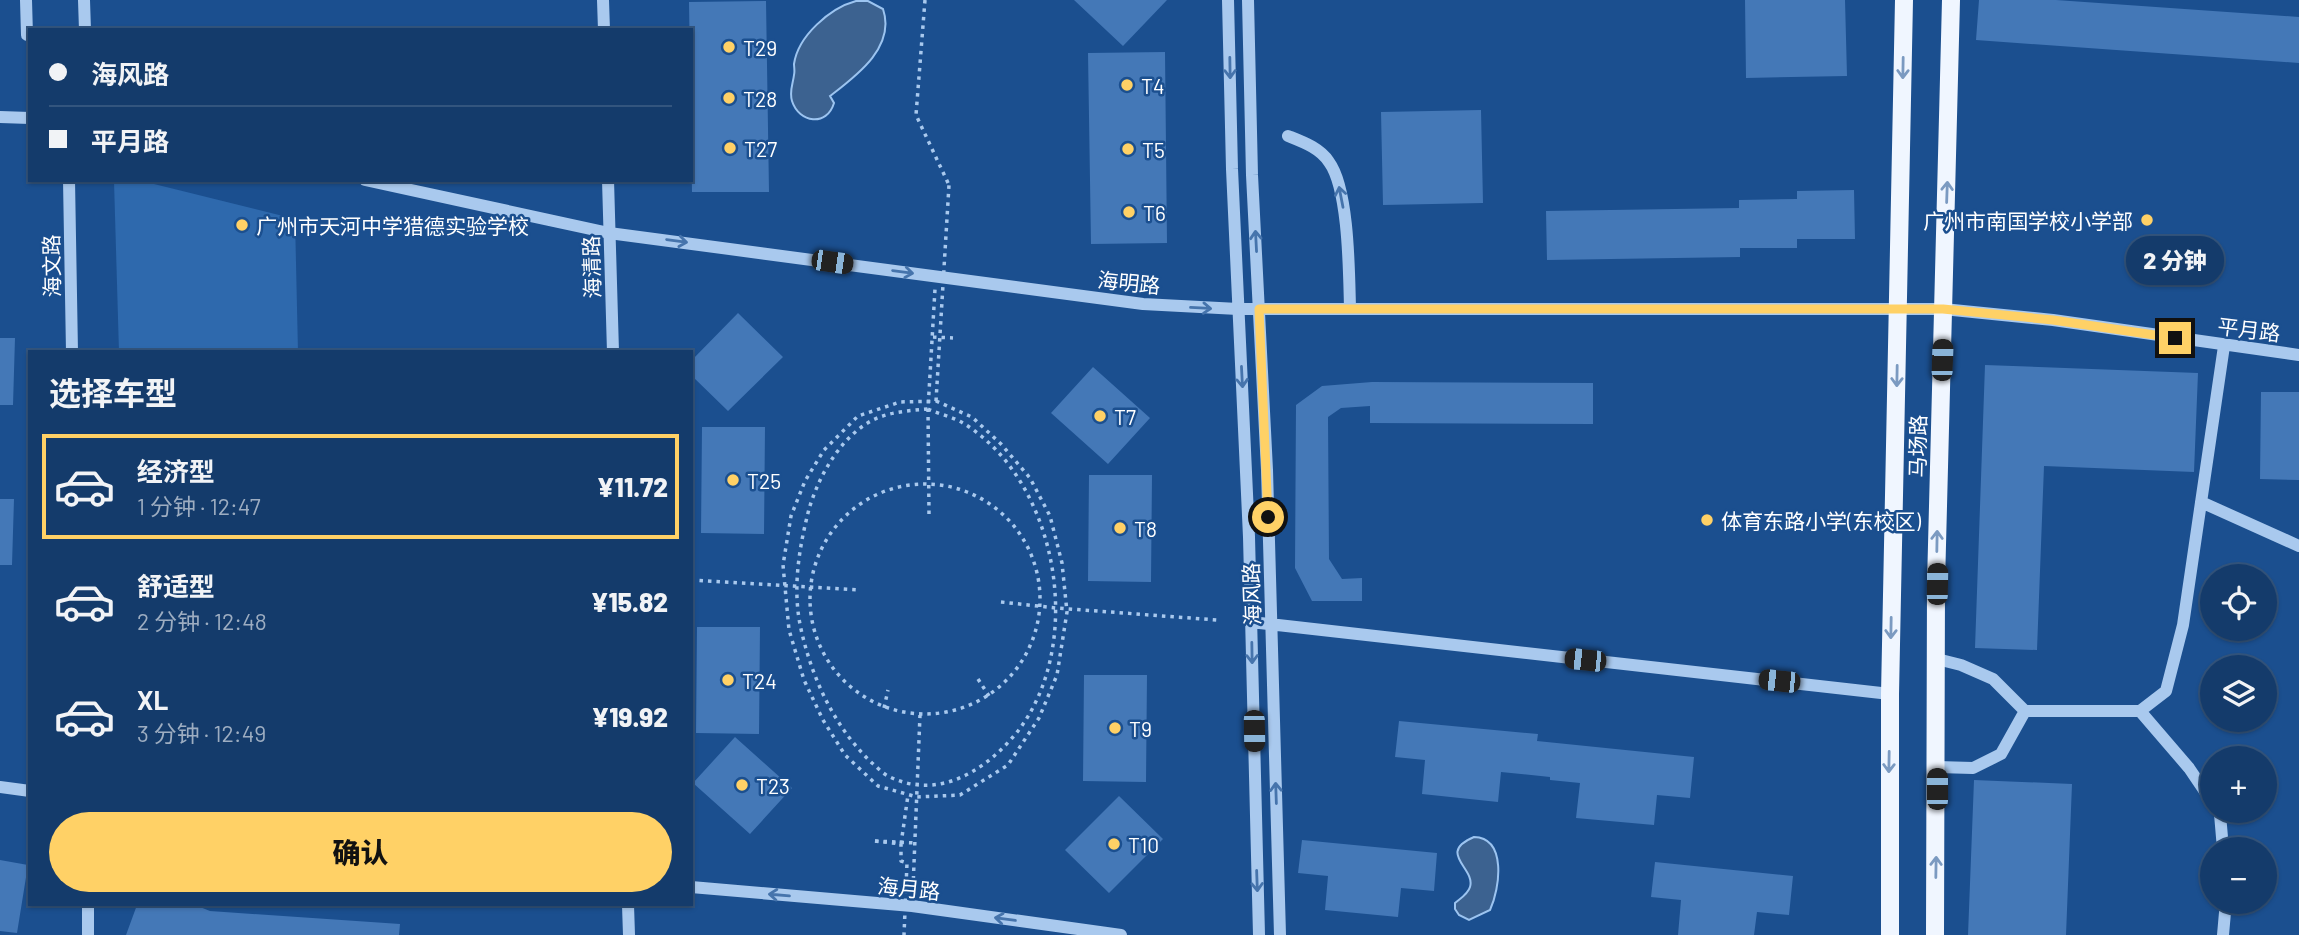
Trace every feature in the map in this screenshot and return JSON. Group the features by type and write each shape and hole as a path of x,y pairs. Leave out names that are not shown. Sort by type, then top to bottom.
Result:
{"main road":[{"name":"马场路","path":"1890,935 1890,694 1904,0"},
{"name":"马场路","path":"1935,935 1937,659 1951,0"}],"street":[{"path":"26,0 27,35"},
{"path":"84,0 85,28"},
{"path":"603,0 604,28"},
{"name":"海风路","path":"1228,0 1251,622 1259,935"},
{"name":"海风路","path":"1248,0 1280,935"},
{"path":"0,117 28,118"},
{"path":"1288,136 1317,150 1328,159 1333,168 1343,210 1350,308"},
{"name":"海文路","path":"69,182 72,350"},
{"name":"海明路","path":"374,182 610,233 1143,304 1238,309 1898,308"},
{"name":"海清路","path":"608,182 612,350"},
{"name":"平月路","path":"1898,308 1943,309 2053,320 2299,355"},
{"path":"1937,659 1961,665 1993,680 2025,711 2140,711 2166,691 2183,625 2224,346"},
{"path":"2201,502 2299,546"},
{"path":"1251,622 1890,694"},
{"path":"1937,767 1973,768 2001,754 2025,711"},
{"path":"2140,711 2200,784"},
{"path":"0,787 28,791"},
{"name":"海月路","path":"693,887 912,906 1121,935"},
{"path":"88,906 88,935"},
{"path":"628,906 629,935"},
{"path":"2223,935 2225,914"}],"path":[{"path":"925,0 915,115 949,185 936,401"},
{"path":"929,514 928,409 935,277"},
{"path":"933,337 953,338 940,335"},
{"path":"936,401 972,417 1001,443 1030,478 1050,516 1062,562 1067,612 1057,675 1039,718 1008,765 960,795 917,797 878,786 845,755 823,720 804,680 789,630 783,565 791,516 805,481 824,450 858,416 901,402 936,401"},
{"path":"928,409 962,423 986,442 1005,461 1026,492 1042,528 1054,566 1056,608 1049,672 1035,704 996,757 954,782 915,787 886,776 856,747 836,718 814,675 801,628 797,587 798,562 815,488 835,454 863,426 896,412 928,409"},
{"path":"930,484 967,491 998,509 1015,527 1023,537 1038,570 1041,607 1034,642 1016,672 989,696 956,711 919,715 884,708 857,693 835,673 819,647 810,618 809,587 818,553 836,524 863,501 896,487 930,484"},
{"path":"693,580 859,590"},
{"path":"1001,602 1217,620"},
{"path":"978,680 989,696"},
{"path":"884,708 888,690"},
{"path":"913,888 919,715"},
{"path":"904,935 907,863 901,861 901,844 908,795"},
{"path":"901,844 875,841 915,843"}],"shaded area":[{"path":"856,1 868,1 883,9 886,23 879,48 862,70 830,96 834,103 825,116 819,119 807,118 796,108 791,97 797,54 802,43 817,25 836,10"},
{"path":"114,182 154,184 295,219 298,350 119,350"},
{"path":"1474,837 1485,840 1492,846 1496,855 1498,877 1490,910 1469,920 1459,915 1455,909 1455,903 1470,887 1468,873 1460,861 1458,849"}],"building":[{"path":"1074,0 1167,0 1123,46"},
{"path":"1745,0 1845,0 1847,76 1746,78"},
{"path":"1979,0 2056,0 2299,17 2299,63 1976,40"},
{"path":"766,1 769,192 692,192 693,28 689,28 689,2"},
{"path":"1165,52 1167,243 1091,244 1088,53"},
{"path":"1481,110 1483,203 1383,205 1381,112"},
{"path":"1854,190 1855,239 1797,239 1797,248 1740,248 1740,257 1547,260 1546,211 1739,208 1739,200 1797,199 1797,191"},
{"path":"738,313 783,357 728,411 693,377 693,359"},
{"path":"0,338 15,338 13,405 0,405"},
{"path":"1985,365 2198,373 2194,472 2044,466 2037,650 1975,648"},
{"name":"T7","path":"1093,367 1150,418 1108,464 1051,413"},
{"path":"1372,382 1593,383 1593,424 1370,423 1370,406 1341,408 1328,417 1329,559 1342,579 1362,578 1362,601 1312,601 1295,568 1296,405 1322,386"},
{"path":"2261,392 2299,392 2299,480 2260,479"},
{"name":"T25","path":"702,427 765,427 764,534 701,533"},
{"name":"T8","path":"1089,475 1152,475 1151,582 1088,581"},
{"path":"0,499 14,499 12,565 0,565"},
{"name":"T24","path":"697,627 760,627 759,734 696,733"},
{"name":"T9","path":"1084,675 1147,675 1146,782 1083,781"},
{"path":"1399,721 1538,734 1537,741 1694,757 1690,798 1657,795 1654,825 1576,818 1580,783 1550,780 1550,777 1501,772 1498,802 1422,794 1425,760 1395,757"},
{"name":"T23","path":"735,737 792,788 750,834 693,783"},
{"path":"1974,780 2072,784 2066,935 1968,935"},
{"name":"T10","path":"1119,796 1163,839 1109,893 1065,850"},
{"path":"1302,840 1437,853 1434,891 1401,888 1398,917 1325,910 1328,876 1298,873"},
{"path":"0,860 28,865 17,933 0,931"},
{"path":"1655,862 1793,876 1789,915 1757,912 1754,935 1678,935 1681,900 1651,897"},
{"path":"137,906 198,906 210,911 400,924 399,935 126,935"}],"place":[{"name":"T29","path":"729,47"},
{"name":"T4","path":"1127,85"},
{"name":"T28","path":"729,98"},
{"name":"T27","path":"730,148"},
{"name":"T5","path":"1128,149"},
{"name":"T6","path":"1129,212"},
{"name":"广州市南国学校小学部","path":"2147,220"},
{"name":"广州市天河中学猎德实验学校","path":"242,225"},
{"name":"T7","path":"1100,416"},
{"name":"T25","path":"733,480"},
{"name":"体育东路小学(东校区)","path":"1707,520"},
{"name":"T8","path":"1120,528"},
{"name":"T24","path":"728,680"},
{"name":"T9","path":"1115,728"},
{"name":"T23","path":"742,785"},
{"name":"T10","path":"1114,844"}],"route":[{"path":"1268,517 1259,309 1943,309 2053,320 2175,338"}]}
